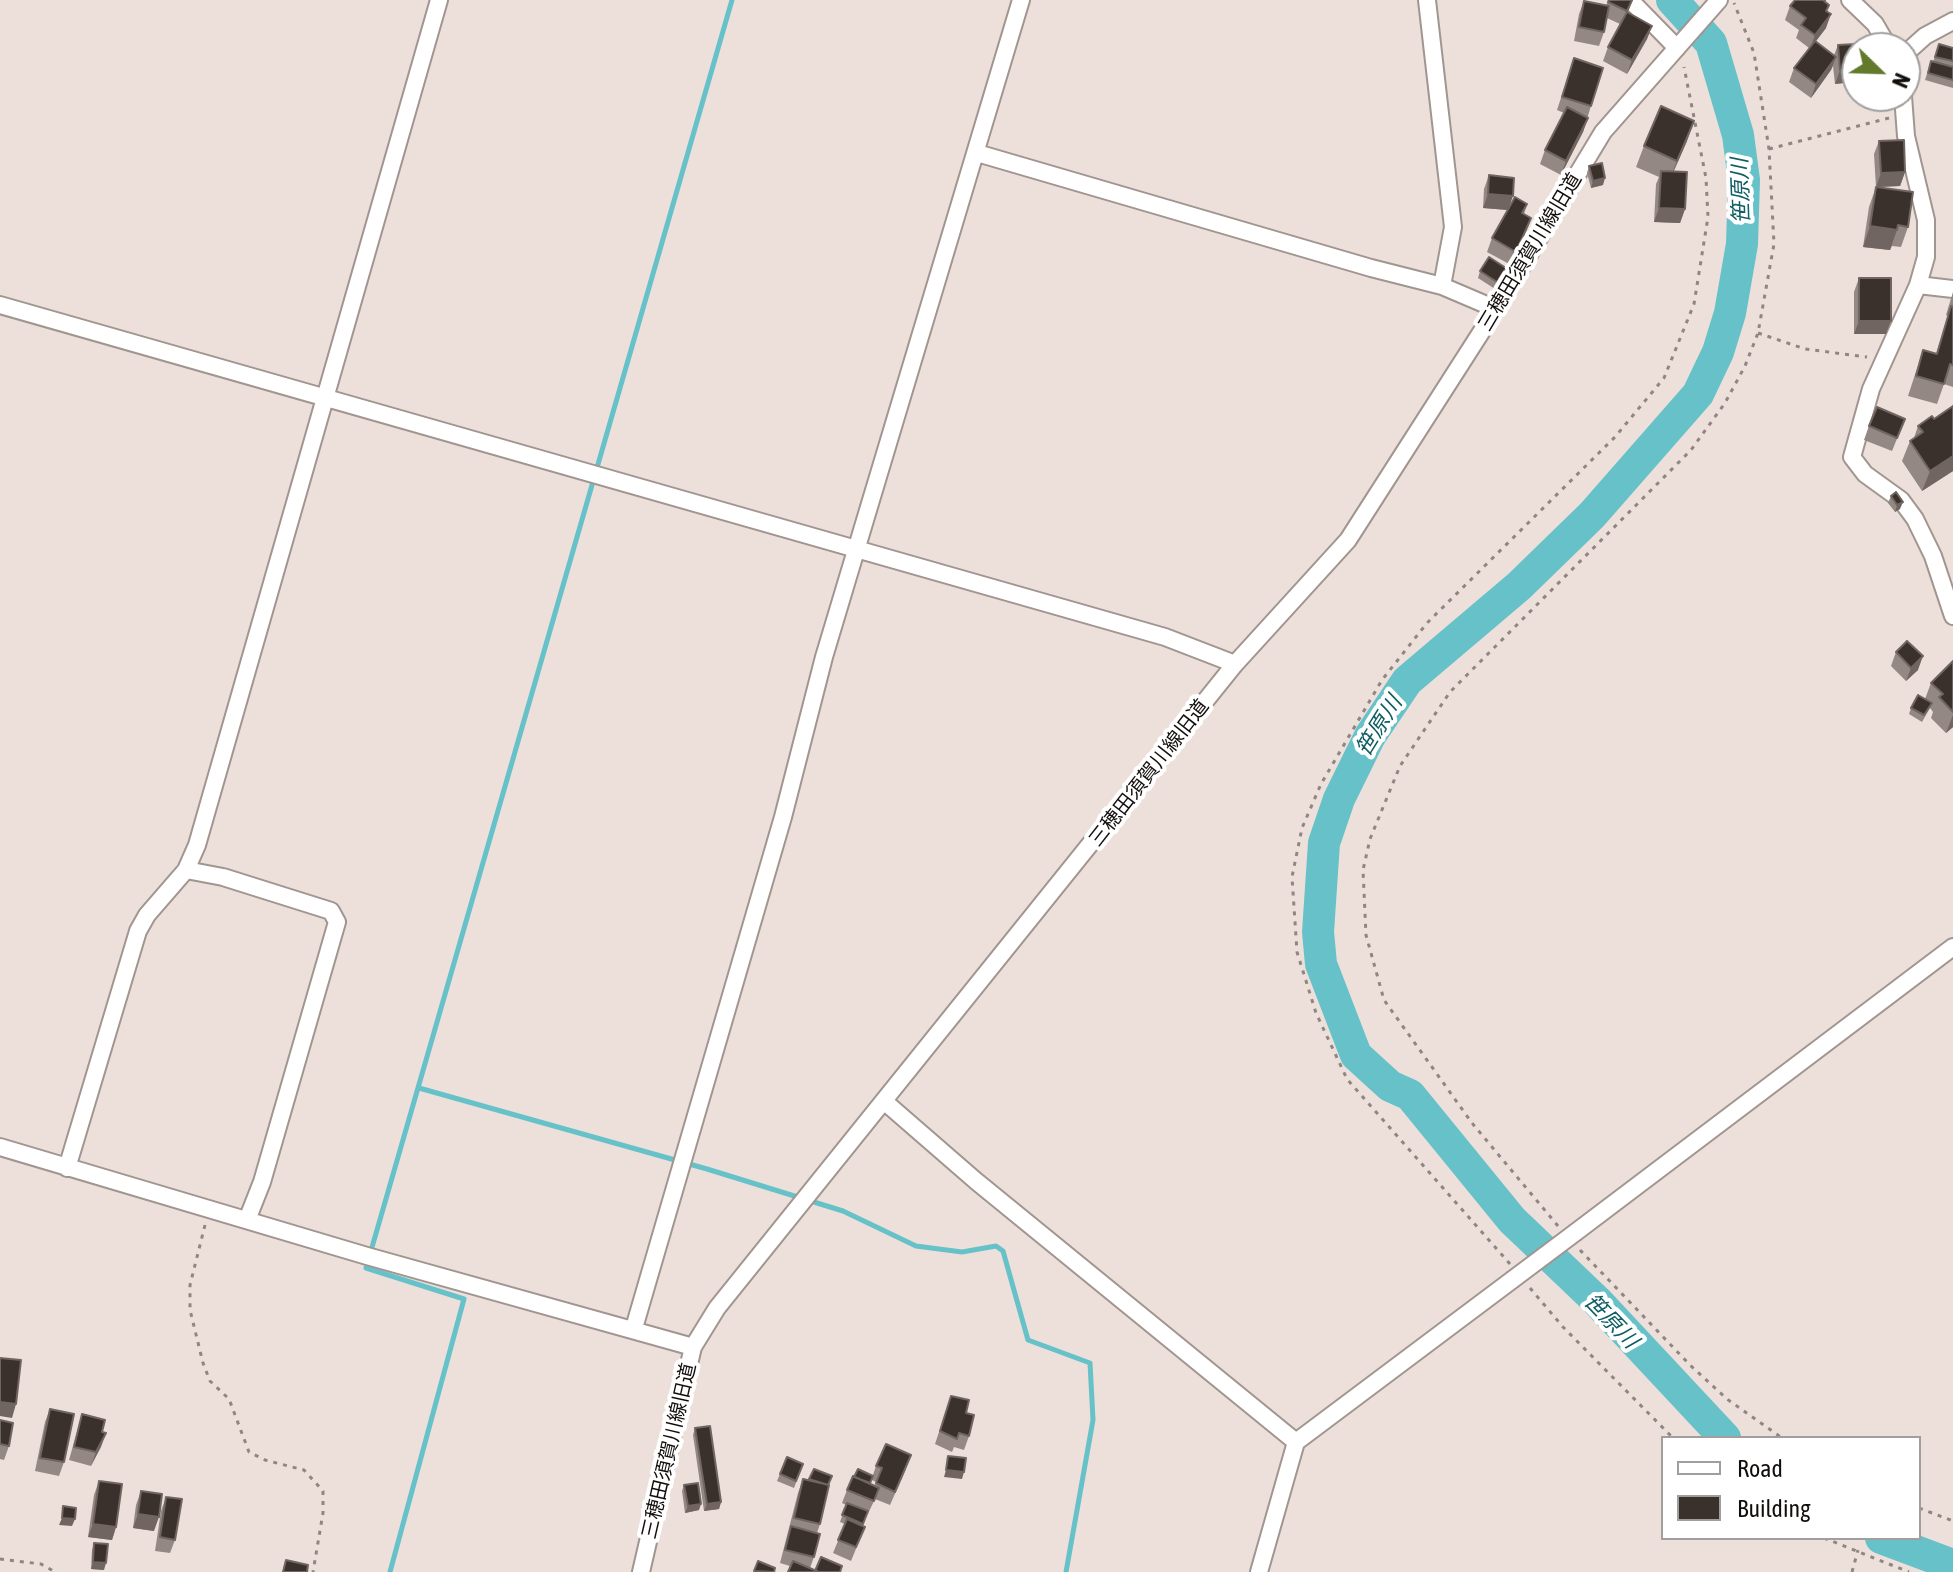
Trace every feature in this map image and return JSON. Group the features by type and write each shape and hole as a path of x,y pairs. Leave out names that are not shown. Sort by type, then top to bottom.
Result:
{"street":[{"path":"67,1168 138,931 147,915 186,870 212,795 439,0"},
{"path":"634,1328 783,817 824,657 858,552 1021,0"},
{"path":"1427,0 1453,227 1442,286"},
{"path":"1630,0 1677,48"},
{"name":"三穂田須賀川線旧道","path":"641,1572 693,1347 717,1308 1235,664 1348,540 1496,309 1603,132 1719,0"},
{"path":"1850,0 1880,32"},
{"path":"1921,40 1953,21"},
{"path":"1905,114 1926,220 1926,257 1918,285 1883,361 1853,444 1852,457 1865,474 1901,500 1915,519 1933,556 1953,616"},
{"path":"977,153 1442,286 1496,309"},
{"path":"1918,285 1953,289"},
{"path":"0,305 1165,637 1235,664"},
{"path":"186,870 223,877 331,911 337,922 262,1182 247,1220"},
{"path":"1259,1572 1296,1442 1568,1231 1953,947"},
{"path":"885,1102 976,1181 1296,1442"},
{"path":"0,1147 209,1210 693,1347"}],"path":[{"path":"1568,1231 1472,1123 1384,1000 1366,935 1362,902 1370,839 1400,766 1450,692 1691,450 1725,403 1758,333 1774,244 1769,149 1754,53 1732,0"},
{"path":"1671,1436 1515,1275 1347,1079 1316,1013 1297,952 1291,906 1292,877 1302,828 1321,784 1382,680 1427,623 1615,437 1664,378 1694,304 1708,217 1706,178 1686,72 1677,48"},
{"path":"1769,149 1905,114"},
{"path":"1758,333 1805,349 1883,361"},
{"path":"209,1210 190,1285 190,1310 203,1363 210,1381 229,1399 249,1452 265,1460 304,1470 323,1491 324,1506 313,1572"},
{"path":"1579,1249 1690,1365 1727,1399 1779,1436"},
{"path":"1921,1509 1953,1521"},
{"path":"1830,1540 1909,1572"},
{"path":"1852,1572 1858,1550"},
{"path":"0,1559 41,1564 55,1572"}],"building":[{"path":"1609,0 1632,0 1627,11"},
{"path":"1795,0 1825,0 1829,5 1826,11 1831,14 1815,35 1801,25 1806,18 1790,6"},
{"path":"1584,1 1609,6 1604,32 1579,27"},
{"path":"1627,12 1652,26 1632,60 1608,47"},
{"path":"1815,41 1836,57 1816,84 1794,68"},
{"path":"1939,44 1953,48 1953,61 1935,57"},
{"path":"1838,45 1841,45 1841,70 1840,70"},
{"path":"1574,58 1603,68 1591,106 1562,97"},
{"path":"1931,61 1953,67 1953,80 1928,73"},
{"path":"1661,106 1694,121 1677,161 1644,146"},
{"path":"1567,107 1588,118 1566,161 1545,150"},
{"path":"1904,140 1905,172 1881,173 1879,141"},
{"path":"1602,163 1605,178 1593,181 1589,166"},
{"path":"1661,171 1687,172 1685,209 1659,208"},
{"path":"1489,175 1514,178 1513,196 1488,194"},
{"path":"1876,187 1913,192 1908,227 1898,225 1897,230 1870,226"},
{"path":"1515,197 1527,204 1522,213 1531,218 1516,252 1492,238"},
{"path":"1489,257 1506,268 1497,282 1480,271"},
{"path":"1859,278 1891,278 1891,321 1859,321"},
{"path":"1951,306 1953,365 1950,364 1944,384 1916,376 1923,350 1937,354"},
{"path":"1953,406 1953,456 1930,471 1910,441 1923,432 1918,426"},
{"path":"1877,407 1905,419 1897,438 1869,426"},
{"path":"1896,492 1903,502 1897,505 1891,496"},
{"path":"1907,641 1923,656 1911,668 1896,652"},
{"path":"1953,661 1953,712 1939,697 1943,694 1931,683"},
{"path":"1918,695 1932,703 1924,715 1911,708"},
{"path":"0,1358 21,1360 16,1404 0,1402"},
{"path":"951,1396 969,1400 966,1413 974,1415 969,1436 959,1433 957,1439 940,1431"},
{"path":"50,1409 74,1414 64,1462 40,1458"},
{"path":"82,1414 105,1420 102,1432 106,1433 96,1452 74,1447"},
{"path":"0,1420 13,1423 9,1446 0,1444"},
{"path":"710,1426 721,1502 707,1504 695,1428"},
{"path":"886,1444 911,1455 895,1492 876,1483 882,1468 876,1466"},
{"path":"948,1456 966,1458 964,1472 946,1470"},
{"path":"787,1457 803,1464 796,1481 780,1474"},
{"path":"814,1469 832,1476 828,1485 809,1479"},
{"path":"858,1469 873,1476 870,1483 854,1477"},
{"path":"853,1476 879,1488 874,1501 847,1490"},
{"path":"803,1479 829,1485 820,1524 794,1518"},
{"path":"99,1481 122,1484 116,1527 93,1524"},
{"path":"698,1483 701,1504 688,1506 684,1485"},
{"path":"141,1491 162,1494 159,1517 138,1514"},
{"path":"166,1497 182,1499 175,1540 160,1537"},
{"path":"847,1503 868,1511 863,1524 842,1515"},
{"path":"63,1506 76,1508 75,1519 62,1518"},
{"path":"847,1519 865,1527 856,1547 838,1540"},
{"path":"791,1526 820,1534 814,1557 785,1550"},
{"path":"94,1543 108,1544 106,1563 93,1562"},
{"path":"821,1557 842,1566 840,1572 815,1571"},
{"path":"286,1560 308,1565 307,1572 283,1572"},
{"path":"758,1561 775,1568 774,1572 754,1571"},
{"path":"793,1561 819,1572 788,1572"}],"waterway":[{"path":"390,1572 464,1299 366,1268 732,0"},
{"name":"笹原川","path":"1672,0 1711,43 1738,135 1744,180 1742,244 1730,313 1718,352 1698,394 1592,515 1519,586 1407,681 1370,736 1339,799 1324,843 1318,932 1321,964 1356,1055 1390,1086 1410,1095 1512,1220 1597,1301 1723,1436"},
{"path":"419,1088 707,1169 843,1211 916,1246 962,1252 996,1246 1003,1251 1028,1340 1090,1363 1093,1420 1066,1572"},
{"name":"笹原川","path":"1886,1540 1953,1565"}]}
